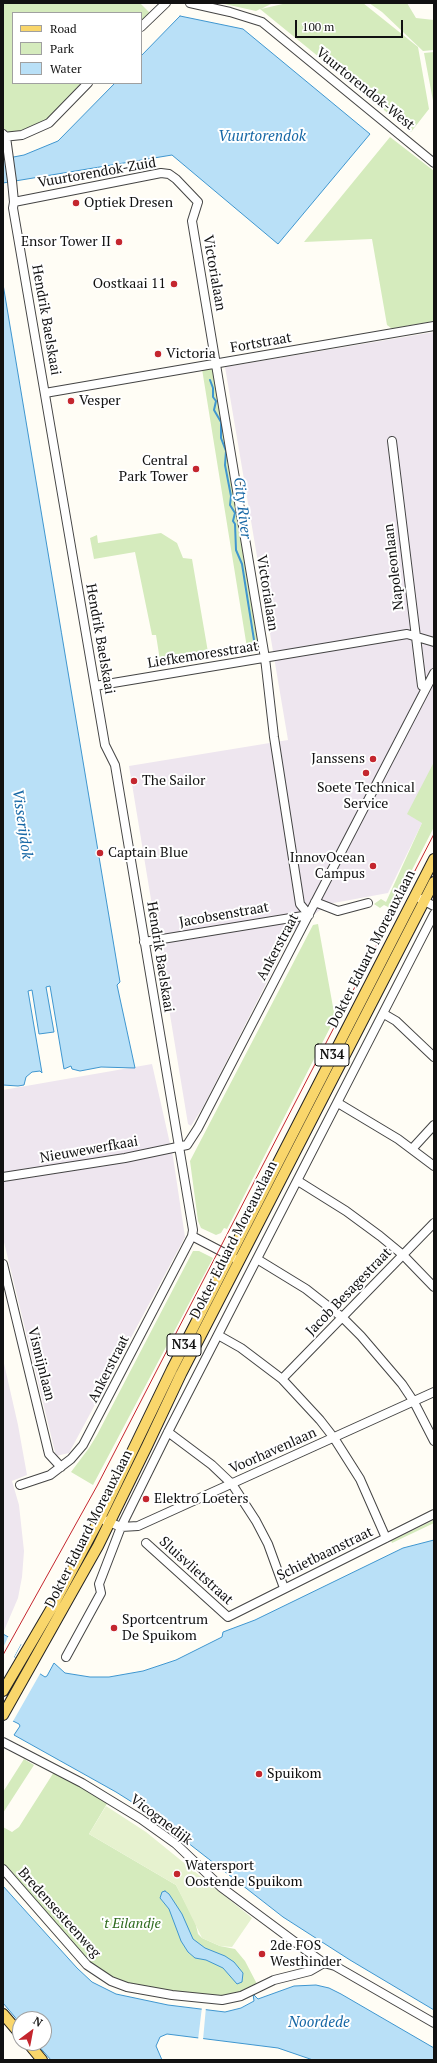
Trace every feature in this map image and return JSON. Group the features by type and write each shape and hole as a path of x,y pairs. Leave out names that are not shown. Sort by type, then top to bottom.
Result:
{"main road":[{"name":"Dokter Eduard Moreauxlaan","path":"3,1716 77,1585 172,1369 434,858"},
{"name":"Dokter Eduard Moreauxlaan","path":"3,1691 105,1520 434,882"},
{"path":"3,2014 12,2025"},
{"path":"35,2051 42,2060"}],"street":[{"path":"142,26 166,3"},
{"name":"Vuurtorendok-West","path":"190,3 243,15 262,22 434,163"},
{"path":"4,136 22,135 49,123 87,84"},
{"name":"Hendrik Baelskaai","path":"4,136 12,181 14,202 13,208 104,745 115,765 179,1148"},
{"name":"Vuurtorendok-Zuid","path":"14,202 161,173 169,174 176,179 198,202"},
{"name":"Victorialaan","path":"198,202 192,221 217,363 265,658 274,737 300,904 309,916"},
{"name":"Fortstraat","path":"45,393 434,326"},
{"name":"Napoleonlaan","path":"392,441 422,686 426,688"},
{"name":"Liefkemoresstraat","path":"95,686 407,634 434,642"},
{"name":"Ankerstraat","path":"179,1148 188,1145 198,1128 434,673"},
{"path":"415,896 434,906"},
{"path":"315,902 338,911 368,903"},
{"path":"409,907 433,918"},
{"name":"Jacobsenstraat","path":"144,942 309,916"},
{"name":"Dokter Eduard Moreauxlaan","path":"121,1527 168,1432 433,918"},
{"path":"384,1014 396,1021 434,1056"},
{"path":"338,1103 383,1129 434,1166"},
{"path":"412,1149 434,1125"},
{"path":"179,1148 193,1230 192,1236 239,1261"},
{"name":"Nieuwewerfkaai","path":"3,1177 179,1148"},
{"path":"298,1181 346,1211 403,1255 434,1287"},
{"name":"Jacob Besagestraat","path":"282,1379 434,1223"},
{"name":"Ankerstraat","path":"20,1485 50,1475 77,1452 90,1433 192,1236"},
{"path":"257,1260 306,1289 343,1318 393,1374 414,1402 434,1441"},
{"name":"Vismijnlaan","path":"3,1264 49,1454 61,1466"},
{"path":"218,1335 241,1348 282,1379 300,1396 334,1438 360,1479 386,1538"},
{"name":"Voorhavenlaan","path":"121,1527 138,1526 434,1392"},
{"path":"168,1432 212,1464 232,1484 256,1521 268,1544 284,1588"},
{"name":"Schietbaanstraat","path":"228,1617 434,1514"},
{"path":"66,1657 100,1592 99,1584 121,1527 105,1520"},
{"name":"Sluisvlietstraat","path":"146,1543 228,1617"},
{"name":"Vicognedijk","path":"3,1742 82,1783 141,1819 176,1844 221,1887 255,1914 324,1963 335,1966 434,2023"},
{"name":"Bredensesteenweg","path":"3,1870 87,1965 97,1973 127,1987 172,1995 222,2000 241,1996 274,1980 310,1971 324,1963"}],"shaded area":[{"path":"434,332 434,762 422,823 388,893 328,904 293,931 203,1107 191,1126 188,1124 129,766 288,740 225,367"},
{"path":"152,1064 173,1157 185,1237 69,1453 56,1456 3,1238 3,1090"},
{"path":"3,1359 18,1425 27,1475 12,1481 19,1505 24,1551 22,1577 18,1598 3,1633"}],"green space":[{"path":"3,3 140,3 151,14 142,22 142,12 12,12 12,84 82,84 46,120 25,130 10,133 3,128"},
{"path":"220,3 273,3 261,9 287,3 363,3 418,47 429,109 411,132 260,9 256,11"},
{"path":"369,3 407,3 416,18 434,20 434,50 423,51 382,12"},
{"path":"434,52 434,106 424,53"},
{"path":"390,137 434,171 434,321 395,328 391,328 387,325 372,239 304,242"},
{"path":"216,367 261,651 248,654 202,369"},
{"path":"161,533 177,543 183,558 192,559 209,658 161,667 156,635 152,635 135,552 94,559 90,538 97,535 98,543"},
{"path":"434,762 434,827 392,909 384,905 380,908 374,904 381,899 386,902 422,823 407,814"},
{"path":"318,924 335,1018 227,1229 224,1228 221,1233 216,1235 201,1228 198,1221 190,1161 313,925"},
{"path":"193,1251 199,1251 213,1258 93,1485 71,1472 97,1435"},
{"path":"434,1520 434,1523 392,1543 391,1541"},
{"path":"24,1759 34,1765 3,1813 3,1792"},
{"name":"'t Eilandje","path":"54,1772 108,1802 89,1834 176,1885 195,1921 198,1934 202,1938 220,1946 235,1949 245,1961 257,1984 236,1995 216,1998 158,1990 118,1981 96,1969 3,1866 3,1827 12,1832 19,1827"},
{"name":"Watersport Oostende Spuikom","path":"106,1806 146,1832 252,1918 232,1947 220,1946 202,1938 176,1885 89,1834"}],"water":[{"name":"Vuurtorendok","path":"180,16 243,29 370,134 278,244 172,155 3,183 3,159 24,155 58,141 114,84 142,84 142,55"},
{"name":"Visserijdok","path":"3,284 120,982 117,985 135,1068 101,1067 80,1071 72,1069 71,1066 64,1069 50,986 46,987 54,1032 39,1034 32,990 28,991 42,1073 40,1071 32,1072 26,1077 24,1085 18,1086 3,1085"},
{"name":"Spuikom","path":"434,1540 434,2010 350,1960 283,1917 151,1814 116,1792 14,1735 20,1726 19,1724 3,1716 3,1634 21,1644 14,1657 45,1677 54,1663 65,1673 90,1677 109,1677 143,1671 176,1660 222,1637 223,1632 255,1620 403,1548"},
{"name":"Noordede","path":"3,1886 77,1968 92,1982 116,1994 168,2005 225,2012 241,2008 254,2001 253,1994 258,1999 294,1986 316,1985 329,1988 341,1994 434,2048 434,2060 313,2060 278,2048 167,2034 160,2037 156,2046 162,2060 51,2060 43,2051 52,2051 52,2011 12,2011 12,2014 3,2003"},
{"path":"165,1891 169,1894 182,1914 193,1939 205,1948 225,1956 234,1962 243,1973 242,1982 237,1984 223,1968 206,1960 195,1958 188,1952 181,1941 169,1909 160,1898 162,1892"}],"pier":[{"path":"9,1635 22,1642 14,1657 41,1672 12,1723 3,1718 3,1648"},
{"path":"202,2007 206,2007 203,2040 198,2040"}],"waterway":[{"name":"City River","path":"210,380 213,388 213,397 216,401 214,410 221,422 221,438 226,451 225,465 231,496 230,505 235,513 233,521 235,524 236,550 242,564 254,640"}],"tram line":[{"path":"3,1655 97,1486 434,834"}],"place":[{"name":"Optiek Dresen","path":"76,203"},
{"name":"Ensor Tower II","path":"119,242"},
{"name":"Oostkaai 11","path":"174,284"},
{"name":"Victoria","path":"158,354"},
{"name":"Vesper","path":"71,401"},
{"name":"Central Park Tower","path":"196,469"},
{"name":"Janssens","path":"373,759"},
{"name":"Soete Technical Service","path":"366,773"},
{"name":"The Sailor","path":"134,781"},
{"name":"Captain Blue","path":"100,853"},
{"name":"InnovOcean Campus","path":"373,866"},
{"name":"Elektro Loeters","path":"146,1499"},
{"name":"Sportcentrum De Spuikom","path":"114,1628"},
{"name":"Spuikom","path":"259,1774"},
{"name":"Watersport Oostende Spuikom","path":"177,1874"},
{"name":"2de FOS Westhinder","path":"262,1954"}]}
